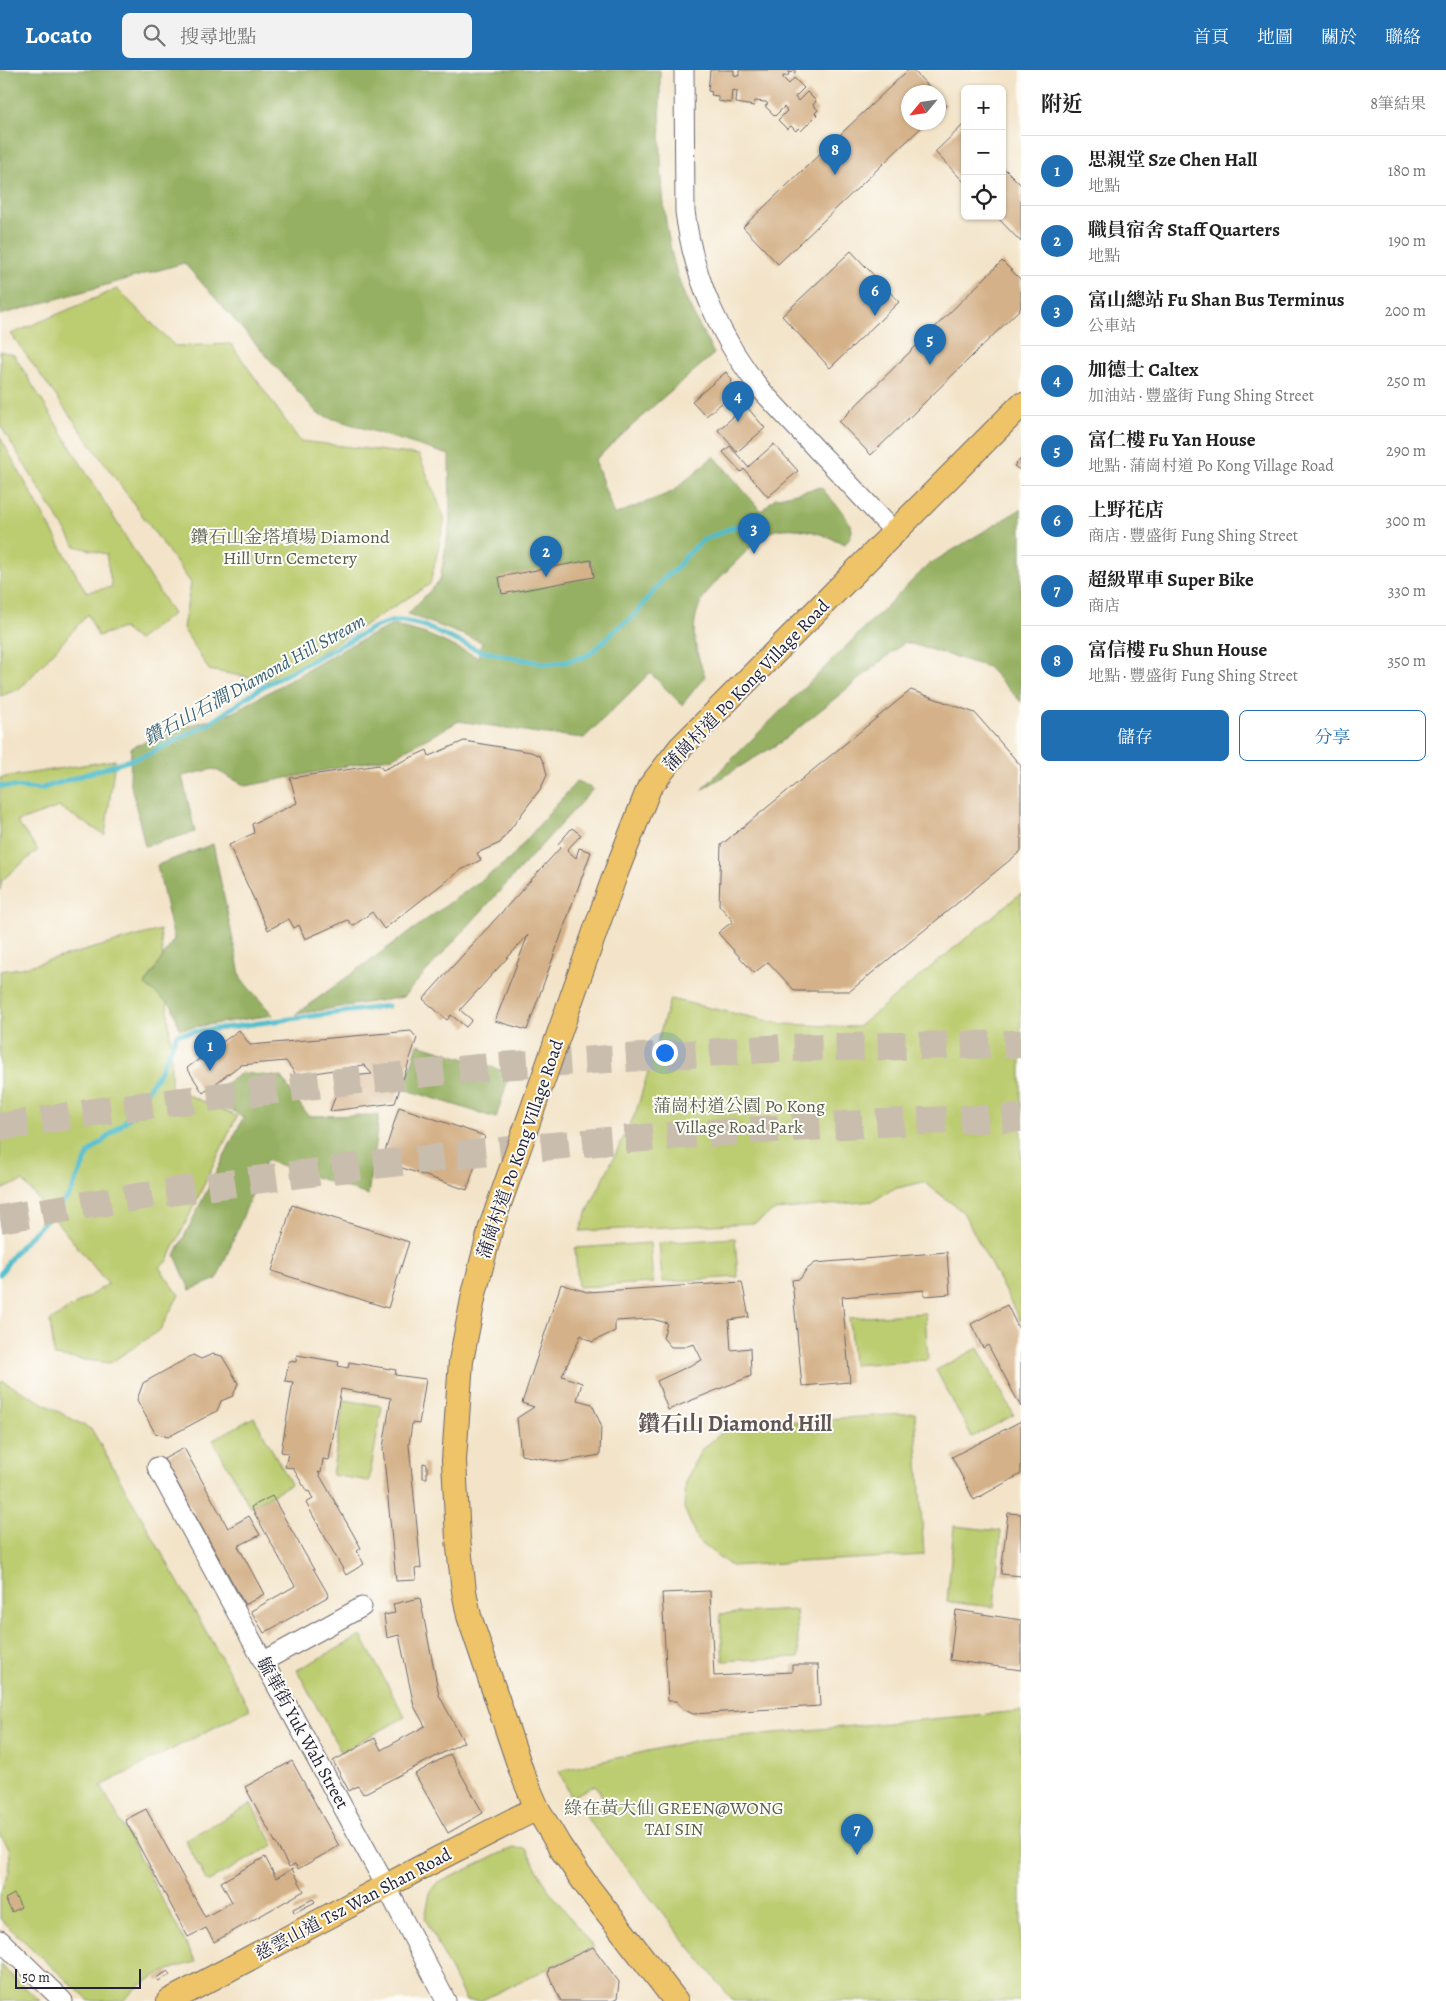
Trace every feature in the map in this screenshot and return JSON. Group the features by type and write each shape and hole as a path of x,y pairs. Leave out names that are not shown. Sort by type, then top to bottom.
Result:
{"main road":[{"name":"蒲崗村道 Po Kong Village Road","path":"676,2001 588,1886 560,1847 537,1808 510,1742 475,1640 464,1591 458,1539 454,1460 458,1382 467,1324 491,1227 615,875 649,788 680,748 1021,404"},
{"name":"慈雲山道 Tsz Wan Shan Road","path":"169,2001 537,1808"}],"street":[{"path":"684,70 685,211 688,234 694,263 719,324 740,360 764,393 895,532"},
{"name":"毓華街 Yuk Wah Street","path":"157,1467 386,1886 446,2001"},
{"path":"264,1661 362,1607"},
{"path":"0,1940 64,2001"}],"green space":[{"path":"0,70 660,70 662,181 668,236 685,297 714,354 595,460 614,515 672,492 714,456 761,511 775,498 821,487 851,525 850,537 845,544 807,530 776,530 760,539 727,570 705,596 698,609 695,622 695,637 698,655 705,676 682,705 650,673 584,738 459,721 393,757 246,786 214,769 182,776 195,832 145,846 130,781 131,748 169,732 232,713 351,645 393,625 426,634 478,657 482,642 408,614 440,580 450,522 449,455 318,414 184,263 0,315"},
{"name":"鑽石山金塔墳場 Diamond Hill Urn Cemetery","path":"117,289 175,346 231,344 300,441 419,455 445,519 430,584 274,682 209,670 183,628 191,583 11,334"},
{"path":"0,351 14,355 173,614 138,640 123,628 98,636 88,614 20,689 0,696 0,437 86,592 112,587 106,554 75,546 0,425"},
{"path":"1021,509 1021,702 988,667 905,642 781,742 701,790 928,565"},
{"path":"115,760 105,835 59,807 17,822 38,850 2,880 0,890 0,778"},
{"path":"577,781 593,789 403,997 296,1014 509,860"},
{"path":"213,844 241,979 273,1015 180,1029 172,1006 145,985 174,939 157,865"},
{"name":"蒲崗村道公園 Po Kong Village Road Park","path":"1021,893 1021,1322 963,1212 924,1182 893,1189 873,1201 775,1210 755,1223 580,1231 589,1208 636,1112 670,999 782,1024 858,1027"},
{"path":"160,930 171,1044 171,1088 237,1116 167,1262 159,1267 179,1295 160,1330 110,1363 54,1356 50,1321 108,1284 23,1181 0,1190 0,971 21,968"},
{"path":"418,1044 510,1073 496,1118 404,1089"},
{"path":"242,1073 281,1077 308,1116 379,1115 368,1195 266,1160 217,1279 190,1290 175,1255 243,1118 209,1094"},
{"path":"735,1238 738,1277 662,1282 659,1243"},
{"path":"650,1243 653,1283 578,1287 575,1248"},
{"path":"925,1313 928,1360 853,1365 849,1318"},
{"path":"978,1348 1014,1415 972,1437 936,1370"},
{"path":"3,1381 92,1430 250,1709 101,1786 196,1962 156,1975 123,2001 89,2001 0,1919 0,1892 9,1872 10,1860 9,1848 0,1835 0,1383"},
{"path":"344,1400 382,1406 369,1481 332,1475"},
{"path":"915,1413 924,1555 731,1566 698,1541 684,1508 686,1480 701,1450 730,1426"},
{"path":"254,1417 291,1484 250,1507 213,1440"},
{"path":"954,1526 1001,1531 994,1607 947,1602"},
{"path":"796,1610 799,1657 723,1661 720,1614"},
{"path":"361,1636 405,1717 341,1752 297,1670"},
{"name":"綠在⿈⼤仙 GREEN@WONG TAI SIN","path":"1021,1711 1021,2001 733,2001 585,1816 606,1804 596,1785 571,1797 559,1771 697,1740"},
{"path":"251,1804 274,1845 207,1882 185,1840"},
{"path":"514,1848 526,1849 548,1889 593,1947 480,2001 466,2001 425,1918 430,1893 436,1884"},
{"path":"0,1965 40,2001 0,2001"}],"building":[{"path":"710,70 734,70 734,75 739,76 739,70 795,70 795,73 789,72 788,76 783,76 783,78 789,84 794,78 804,88 795,97 798,101 807,92 816,101 813,105 818,110 815,113 817,115 801,131 798,128 796,131 791,126 787,129 778,120 787,111 784,107 775,116 765,106 768,104 766,102 755,101 754,106 736,103 737,91 732,90 731,103 718,101 718,96 711,95 712,92 708,91"},
{"path":"908,70 913,70 927,85 901,85 901,130 919,130 778,264 743,227"},
{"path":"961,127 961,179 935,152"},
{"path":"1006,170 1021,185 1021,242 1000,220 1006,220"},
{"path":"851,251 899,302 830,368 782,316"},
{"path":"1002,261 1021,280 1021,308 871,455 839,422"},
{"path":"726,372 732,380 723,402 706,416 692,401"},
{"path":"746,406 765,428 737,452 718,430"},
{"path":"774,444 798,471 768,497 744,469 741,472 723,452 730,446 748,467"},
{"path":"1021,459 1021,471 1014,466"},
{"path":"591,560 594,577 502,594 499,577"},
{"path":"911,690 975,713 1021,766 1021,851 850,991 795,991 768,962 754,973 718,933 733,921 719,905 721,845"},
{"path":"464,741 531,752 540,756 544,763 547,775 541,788 500,843 477,853 481,860 459,871 384,929 372,912 353,926 348,920 305,939 299,925 294,928 289,919 268,930 229,845 254,833 252,824 297,803 290,778 379,765 383,770 427,750 429,756"},
{"path":"572,828 581,835 567,850 576,858 579,848 591,852 527,1030 495,1021 528,935 460,1010 472,1020 466,1027 451,1015 447,1020 423,999 561,847 558,844"},
{"path":"239,1030 250,1045 411,1031 417,1038 395,1103 330,1111 342,1077 372,1074 364,1065 297,1076 286,1061 240,1065 203,1093 187,1068"},
{"path":"399,1107 485,1136 467,1190 382,1161"},
{"path":"292,1205 409,1242 388,1308 272,1271"},
{"path":"947,1252 950,1294 924,1296 924,1290 842,1297 850,1382 802,1386 792,1280 800,1279 806,1270 815,1263"},
{"path":"742,1282 749,1317 729,1320 731,1350 750,1348 751,1376 668,1410 657,1381 702,1360 694,1344 684,1347 671,1347 663,1338 667,1323 652,1319 615,1321 615,1331 592,1342 581,1335 562,1376 582,1383 577,1400 592,1404 601,1425 600,1455 560,1462 521,1455 517,1418 534,1407 522,1403 561,1284 587,1292"},
{"path":"1007,1305 1021,1333 1021,1407 988,1345 983,1348 971,1324"},
{"path":"213,1354 222,1356 238,1383 233,1396 221,1401 217,1411 168,1437 155,1433 137,1400 143,1383 193,1355 201,1359"},
{"path":"297,1355 339,1362 338,1366 348,1368 349,1362 396,1370 395,1375 426,1379 419,1424 412,1423 409,1445 421,1568 415,1569 416,1580 396,1581 383,1448 391,1398 341,1389 329,1460 323,1459 321,1473 318,1472 361,1548 357,1551 364,1564 346,1575 306,1503 313,1499 309,1491 307,1492 293,1468 285,1467 288,1453 281,1452 293,1382 285,1381 289,1361 296,1362"},
{"path":"1021,1421 1021,1474 974,1500 952,1457"},
{"path":"184,1448 228,1528 249,1516 260,1535 238,1546 264,1594 245,1605 164,1459"},
{"path":"423,1463 427,1464 427,1478 423,1478"},
{"path":"272,1496 329,1596 264,1633 251,1611 295,1586 251,1507"},
{"path":"1008,1513 1021,1514 1021,1576 1001,1574"},
{"path":"710,1591 714,1676 792,1672 792,1665 818,1665 820,1706 693,1714 683,1709 676,1701 668,1701 662,1593"},
{"path":"420,1598 439,1695 464,1742 363,1794 358,1786 349,1791 333,1761 375,1738 381,1750 425,1726 414,1706 399,1635 387,1638 384,1615 395,1613 393,1604"},
{"path":"956,1610 1021,1620 1021,1670 950,1660"},
{"path":"450,1754 483,1813 448,1833 415,1774"},
{"path":"292,1761 339,1846 298,1869 295,1864 289,1867 245,1787"},
{"path":"146,1809 205,1917 232,1902 221,1882 265,1857 276,1878 292,1869 304,1891 214,1942 206,1928 188,1937 125,1820"},
{"path":"14,1894 21,1907 12,1912 5,1899"},
{"path":"313,1899 315,1902 294,1913 293,1909"},
{"path":"593,1947 619,1982 617,1999 612,2001 561,2001 548,1974 549,1968"},
{"path":"168,1971 170,1975 158,1981 156,1978"}],"waterway":[{"name":"鑽石山石澗 Diamond Hill Stream","path":"0,786 40,789 149,754 210,723 262,687 375,627 393,621 422,625 480,651 546,664 587,656 616,629 633,617 665,577 674,571 703,540 736,526"},
{"path":"0,1274 15,1252 69,1196 89,1153 129,1118 161,1070 177,1034 388,1006"}],"tunnel":[{"path":"0,1127 108,1110 348,1081 499,1066 783,1048 1021,1044"},
{"path":"0,1219 260,1179 521,1149 696,1134 899,1122 1021,1118"}],"place":[{"name":"富信樓 Fu Shun House","path":"835,175"},
{"name":"上野花店","path":"875,316"},
{"name":"富仁樓 Fu Yan House","path":"930,365"},
{"name":"加德士 Caltex","path":"738,422"},
{"name":"富山總站 Fu Shan Bus Terminus","path":"754,554"},
{"name":"職員宿舍 Staff Quarters","path":"546,577"},
{"name":"思親堂 Sze Chen Hall","path":"210,1071"},
{"name":"超級單車 Super Bike","path":"857,1855"}],"district":[{"name":"鑽石山 Diamond Hill","path":"735,1423"}]}
